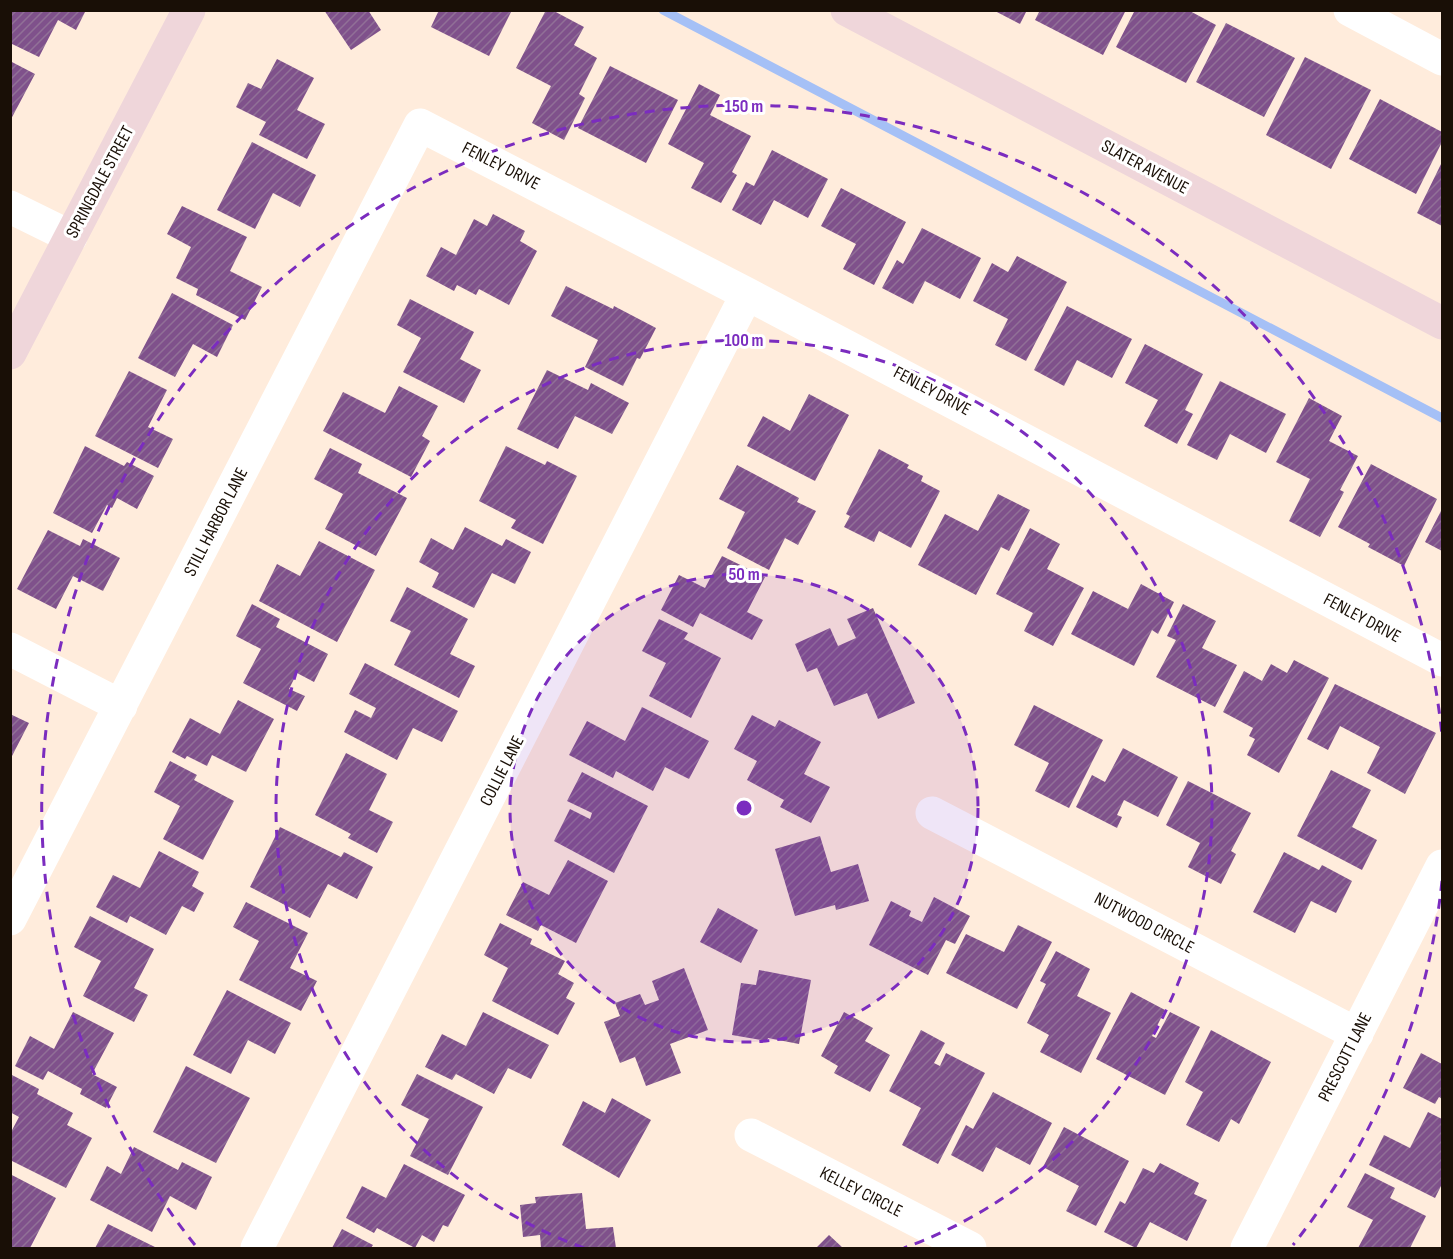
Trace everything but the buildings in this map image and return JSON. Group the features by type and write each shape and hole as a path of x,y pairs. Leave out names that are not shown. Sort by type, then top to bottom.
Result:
{"street":[{"name":"SPRINGDALE STREET","path":"10,353 189,10"},
{"name":"SLATER AVENUE","path":"847,10 1443,323"},
{"path":"1350,10 1443,59"},
{"name":"FENLEY DRIVE","path":"420,124 1443,660"},
{"name":"STILL HARBOR LANE","path":"10,919 420,124"},
{"path":"10,207 71,237"},
{"name":"COLLIE LANE","path":"257,1248 747,294"},
{"path":"10,649 121,706"},
{"name":"NUTWOOD CIRCLE","path":"932,813 1357,1034"},
{"name":"PRESCOTT LANE","path":"1247,1248 1443,866"},
{"name":"KELLEY CIRCLE","path":"751,1135 970,1248"}],"waterway":[{"path":"663,10 1442,418"}]}
